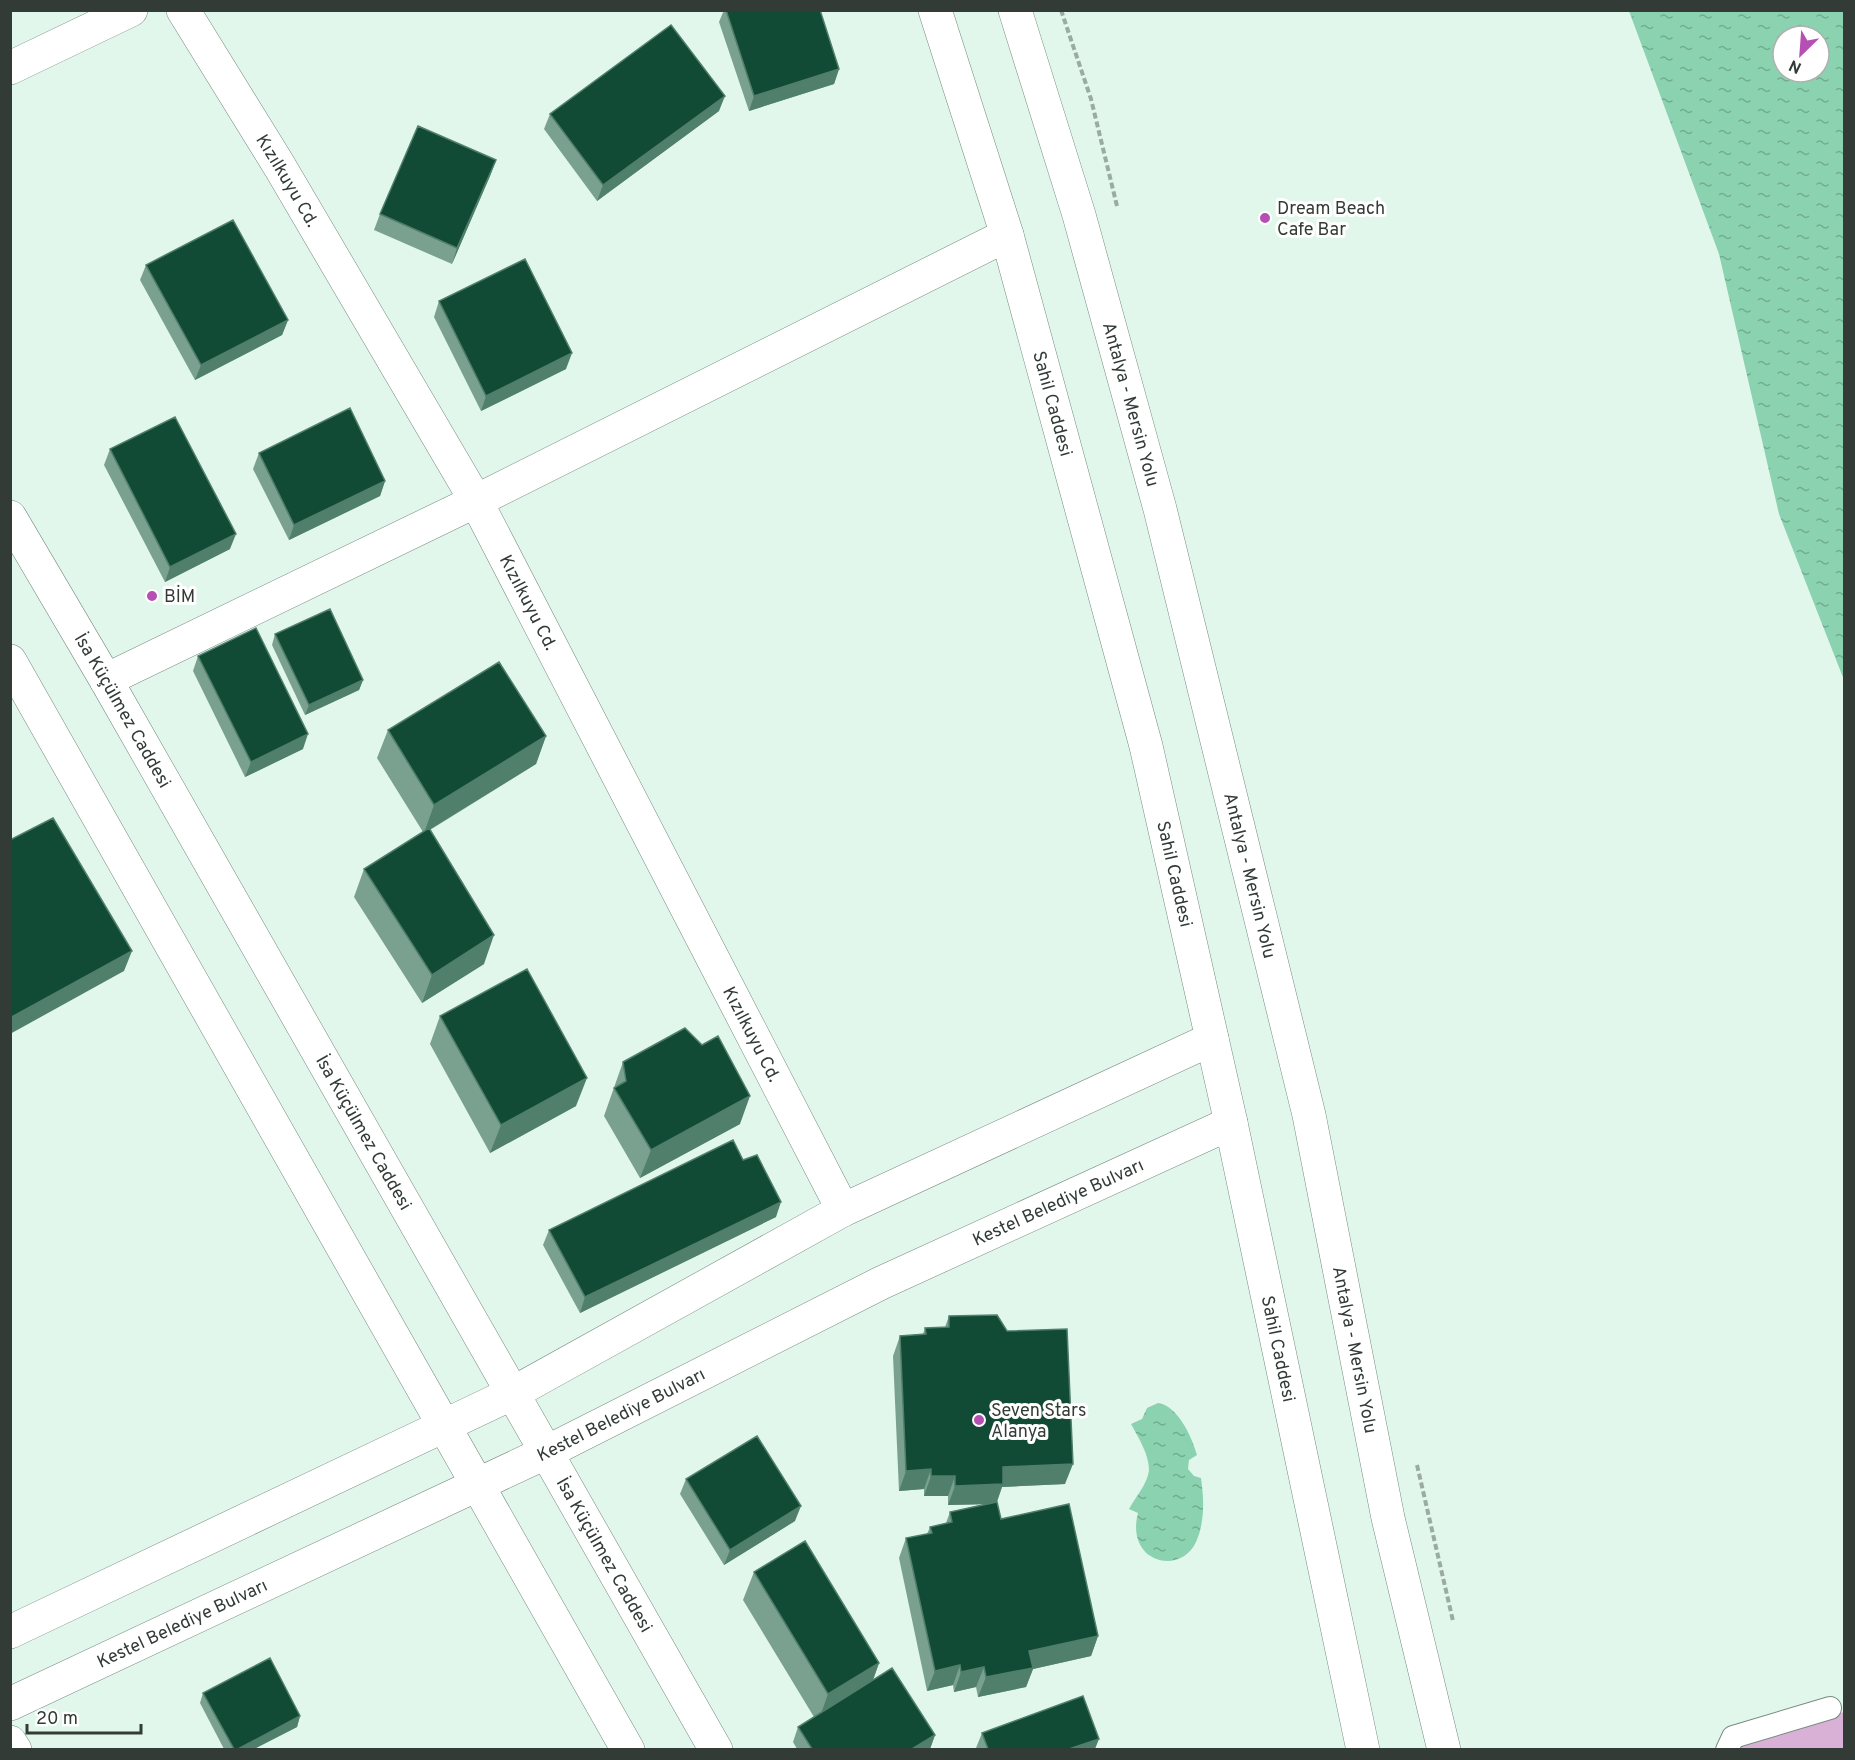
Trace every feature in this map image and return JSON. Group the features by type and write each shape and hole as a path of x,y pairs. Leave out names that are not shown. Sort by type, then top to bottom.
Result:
{"main road":[{"path":"10,68 131,10"},
{"name":"Kızılkuyu Cd.","path":"183,10 280,167 477,501 843,1210"},
{"name":"Sahil Caddesi","path":"936,10 1007,235 1146,746 1231,1123 1363,1749"},
{"name":"Antalya - Mersin Yolu","path":"1015,10 1079,215 1160,509 1309,1115 1388,1518 1444,1749"},
{"path":"106,680 477,501 1007,235"},
{"name":"İsa Küçülmez Caddesi","path":"10,517 106,680 716,1749"},
{"path":"10,661 628,1749"},
{"path":"10,1632 513,1393 843,1210 1212,1039"},
{"name":"Kestel Belediye Bulvarı","path":"10,1704 547,1452 881,1283 1231,1123"},
{"path":"10,1742 15,1749"}],"lane":[{"path":"1727,1749 1732,1737 1830,1708"}],"shaded area":[{"path":"1844,1712 1844,1749 1735,1749 1733,1743"}],"water":[{"path":"1629,11 1844,11 1844,680 1779,514 1719,254"},
{"path":"1158,1403 1172,1410 1188,1431 1197,1455 1189,1460 1188,1469 1194,1476 1201,1478 1203,1494 1202,1518 1196,1542 1189,1553 1179,1559 1168,1561 1157,1559 1147,1553 1139,1543 1136,1530 1138,1513 1129,1509 1144,1485 1149,1470 1145,1452 1131,1424 1142,1419 1147,1408"}],"building":[{"path":"726,10 820,10 839,69 754,96"},
{"path":"671,25 725,96 603,185 550,114"},
{"path":"418,126 496,160 457,248 380,214"},
{"path":"233,220 288,320 201,365 146,265"},
{"path":"525,259 572,353 486,396 439,301"},
{"path":"350,408 385,481 294,525 259,453"},
{"path":"175,417 236,534 170,567 110,449"},
{"path":"330,609 363,680 309,705 275,634"},
{"path":"256,628 308,734 251,762 198,656"},
{"path":"499,662 546,736 434,805 388,730"},
{"path":"53,818 132,951 10,1018 10,840"},
{"path":"429,828 494,935 432,975 364,869"},
{"path":"527,969 587,1078 501,1125 440,1016"},
{"path":"685,1028 702,1045 718,1036 750,1096 651,1150 614,1088 626,1081 623,1062"},
{"path":"733,1140 743,1160 757,1155 781,1202 585,1297 549,1230"},
{"name":"Seven Stars Alanya","path":"997,1315 1007,1331 1067,1329 1073,1464 1003,1467 1003,1484 955,1486 955,1476 931,1476 931,1469 906,1471 900,1336 926,1334 925,1328 949,1327 949,1316"},
{"path":"757,1436 801,1506 730,1550 686,1479"},
{"path":"997,1502 1001,1519 1069,1504 1098,1636 1029,1651 1033,1668 986,1677 984,1667 961,1672 960,1665 935,1671 906,1538 932,1533 930,1527 952,1522 950,1512"},
{"path":"805,1541 879,1663 828,1694 754,1572"},
{"path":"270,1658 300,1716 234,1749 203,1693"},
{"path":"892,1668 935,1735 912,1749 812,1749 798,1727"},
{"path":"1083,1696 1099,1739 1069,1749 988,1749 982,1733"}],"place":[{"name":"Dream Beach Cafe Bar","path":"1265,218"},
{"name":"BİM","path":"152,596"},
{"name":"Seven Stars Alanya","path":"979,1420"}]}
